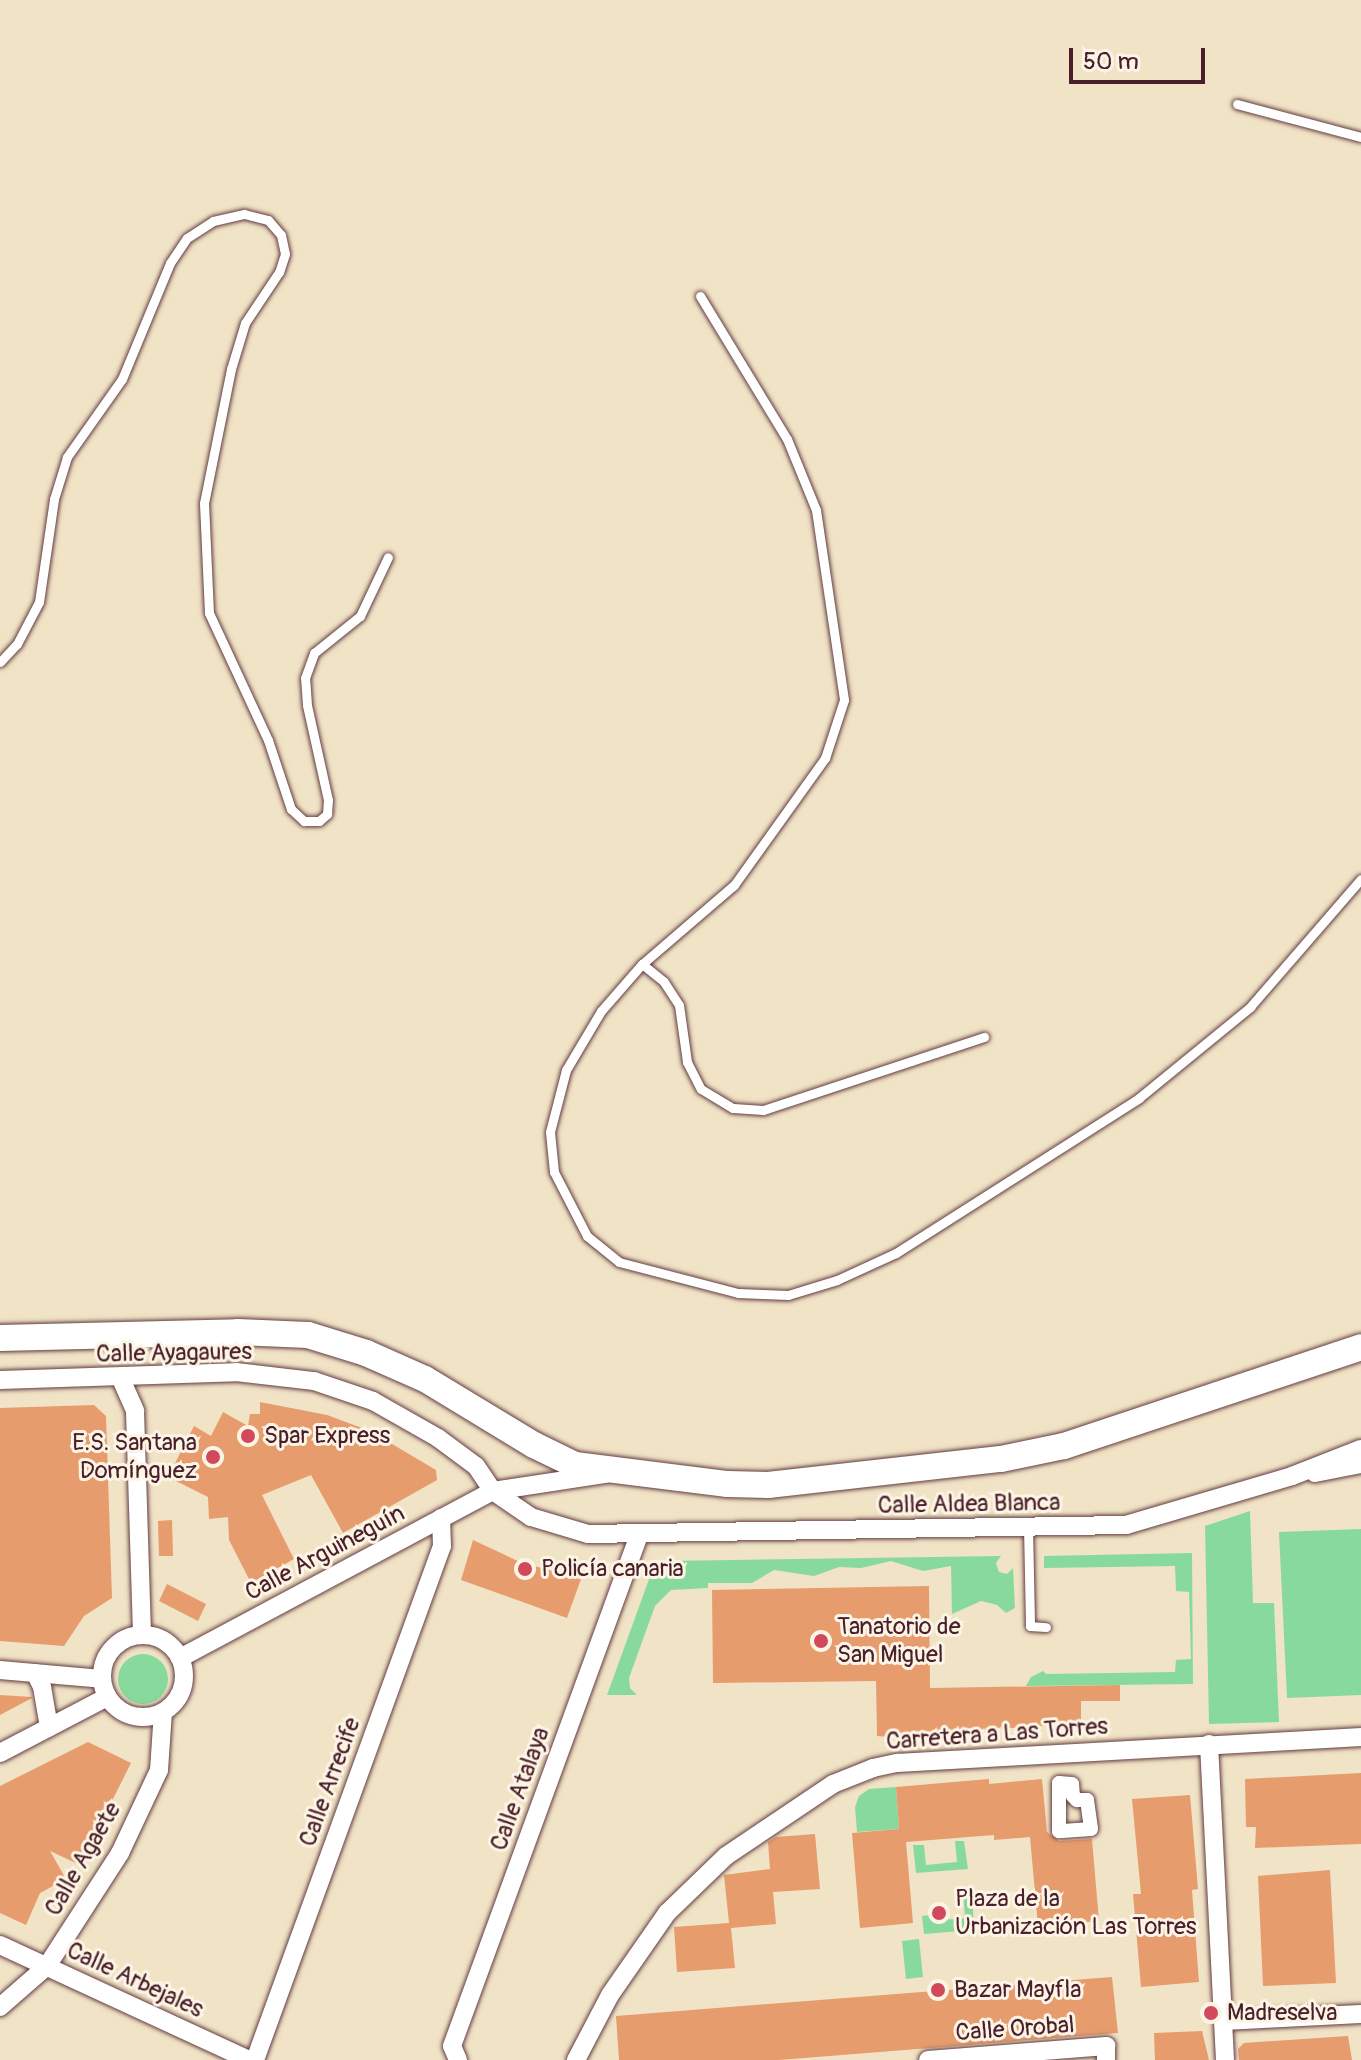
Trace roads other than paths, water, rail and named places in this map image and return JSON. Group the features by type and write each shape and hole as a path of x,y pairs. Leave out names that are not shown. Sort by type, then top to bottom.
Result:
{"main road":[{"path":"0,1338 238,1332 308,1335 366,1353 425,1379 557,1458 575,1465 768,1485 1001,1459 1064,1446 1361,1347"}],"street":[{"name":"Calle Ayagaures","path":"0,1380 121,1379 236,1372 314,1381 373,1401 438,1438 476,1466 493,1491 531,1517 588,1534 639,1535"},
{"path":"121,1379 135,1411 142,1635"},
{"name":"Calle Aldea Blanca","path":"639,1535 1126,1525 1292,1476 1361,1449"},
{"name":"Calle Aldea Blanca","path":"1292,1476 1361,1464"},
{"name":"Calle Arguineguín","path":"180,1658 493,1491 620,1471"},
{"name":"Calle Arrecife","path":"252,2060 442,1546 441,1518"},
{"name":"Calle Atalaya","path":"458,2060 452,2046 639,1535"},
{"path":"142,1635 164,1641 180,1658 184,1682 180,1694 163,1712 138,1717 116,1706 105,1688 109,1653 129,1637 142,1635"},
{"path":"581,1650 600,1643"},
{"path":"0,1670 35,1673 105,1688"},
{"path":"35,1673 42,1687 49,1727"},
{"path":"0,1753 49,1727 105,1688"},
{"name":"Calle Agaete","path":"0,2007 47,1966 120,1853 159,1770 163,1712"},
{"name":"Carretera a Las Torres","path":"576,2060 610,1995 667,1913 726,1856 833,1784 873,1768 897,1763 1361,1737"},
{"path":"1209,1744 1225,2060"},
{"name":"Calle Arbejales","path":"0,1945 252,2060"},
{"path":"1223,2021 1361,2014"},
{"name":"Calle Orobal","path":"928,2060 1106,2053"}],"lane":[{"path":"1237,104 1361,137"},
{"path":"0,662 17,644 39,602 54,499 67,457 122,379 170,263 187,238 213,221 244,214 268,220 281,235 285,254 279,272 245,323 231,369 204,503 209,613 268,740 291,809 304,821 319,821 327,814 328,800 307,705 305,678 314,653 360,616 388,557"},
{"path":"700,296 787,439 816,510 844,700 825,758 734,885 642,964 601,1011 566,1070 550,1132 554,1172 587,1236 619,1262 738,1293 788,1295 837,1280 896,1253 1139,1098 1250,1007 1361,879"},
{"path":"642,964 664,982 679,1005 687,1062 701,1089 733,1108 763,1110 984,1037"},
{"path":"1028,1527 1030,1626 1046,1627"}],"place":[{"name":"Spar Express","path":"248,1436"},
{"name":"E.S. Santana Domínguez","path":"213,1457"},
{"name":"Policía canaria","path":"525,1569"},
{"name":"Tanatorio de San Miguel","path":"821,1641"},
{"name":"Plaza de la Urbanización Las Torres","path":"939,1913"},
{"name":"Bazar Mayfla","path":"938,1990"},
{"name":"Madreselva","path":"1211,2013"}]}
